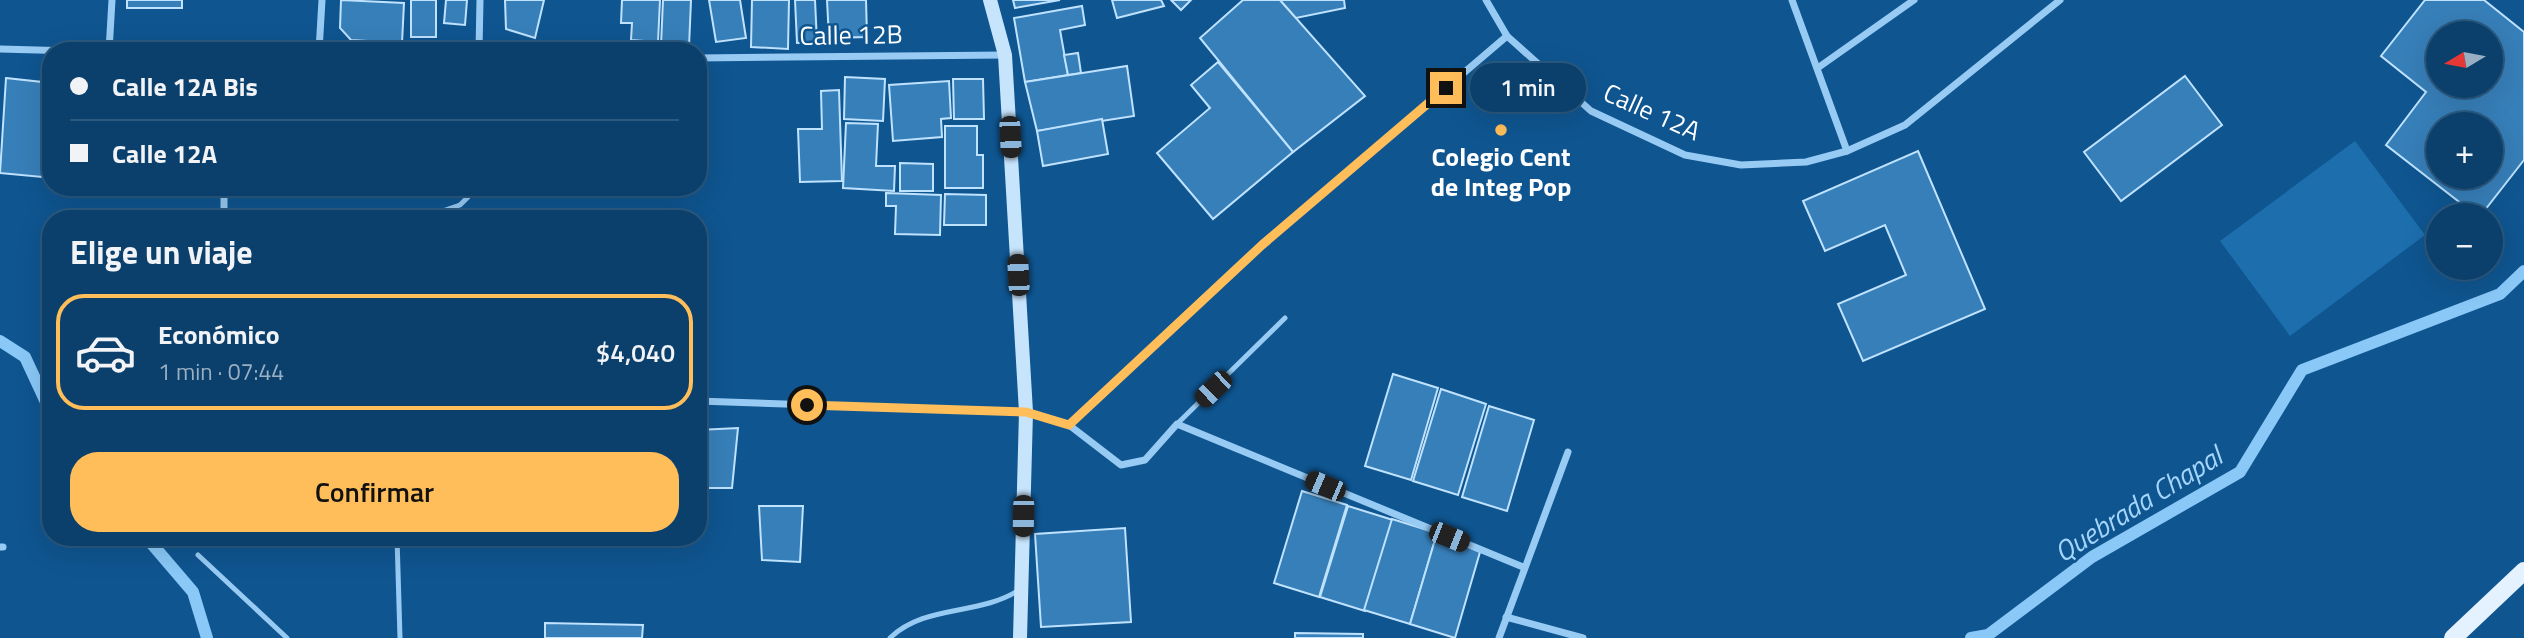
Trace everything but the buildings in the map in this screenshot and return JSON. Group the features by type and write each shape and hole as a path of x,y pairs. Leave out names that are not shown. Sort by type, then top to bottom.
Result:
{"main road":[{"path":"2453,638 2524,571"}],"street":[{"path":"110,42 112,0"},
{"path":"320,42 322,0"},
{"path":"479,42 480,0"},
{"path":"990,0 1005,55 1026,412 1020,638"},
{"name":"Calle 12A","path":"1486,0 1507,36 1591,111 1685,155 1741,165 1806,162 1847,151 1905,125 2060,0"},
{"path":"1793,0 1847,151"},
{"path":"1819,67 1914,0"},
{"path":"1069,425 1262,245 1507,36"},
{"path":"0,48 42,50"},
{"name":"Calle 12B","path":"707,58 1005,55"},
{"path":"707,401 1026,412 1069,425 1121,465 1145,460 1177,424 1523,567"},
{"path":"1499,638 1523,567 1568,452"},
{"path":"1506,617 1583,638"}],"lane":[{"path":"445,210 460,205 469,196"},
{"path":"1177,424 1284,318"},
{"path":"397,546 400,638"},
{"path":"198,555 287,638"},
{"path":"890,638 902,627 930,615 1001,601 1021,588"}],"shaded area":[{"path":"2355,141 2425,235 2290,336 2220,241"}],"waterway":[{"name":"Quebrada Chapal","path":"1971,638 1988,635 2092,557 2240,472 2302,370 2500,294 2524,271"},
{"name":"Quebrada Chapal","path":"0,341 25,357 42,394"},
{"name":"Quebrada Chapal","path":"154,546 193,592 207,638"}],"place":[{"name":"Colegio Cent de Integ Pop","path":"1501,130"}],"route":[{"path":"807,405 1026,412 1069,425 1262,245 1446,88"}]}
